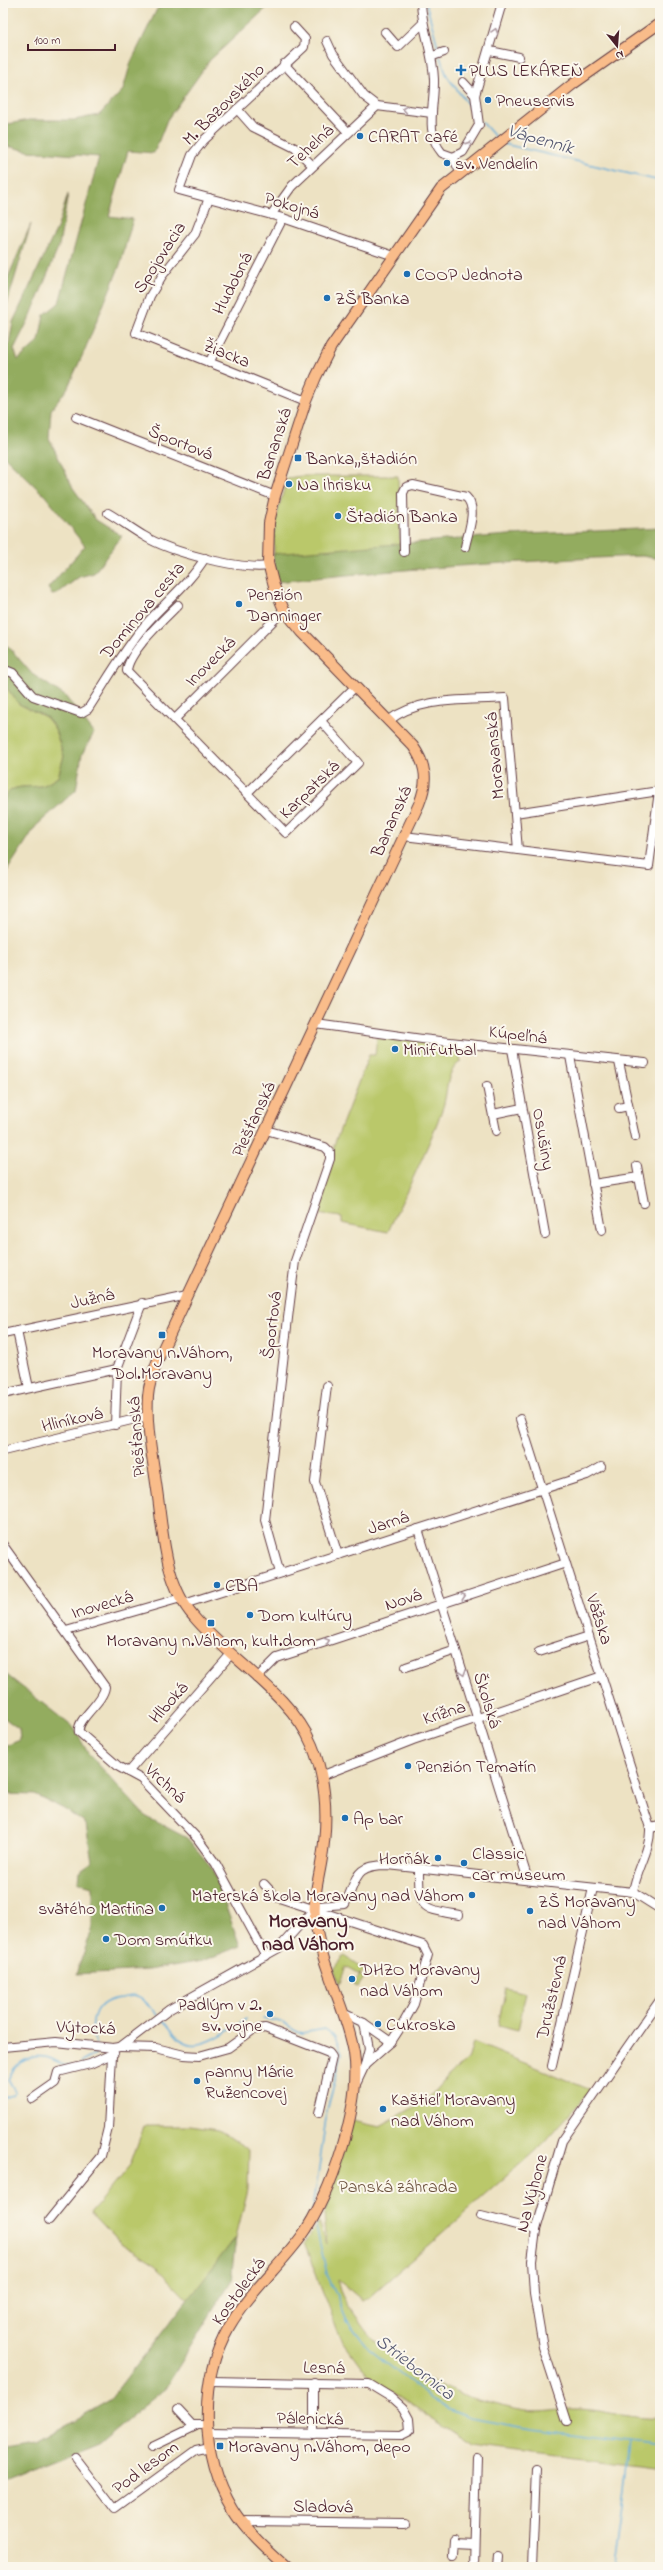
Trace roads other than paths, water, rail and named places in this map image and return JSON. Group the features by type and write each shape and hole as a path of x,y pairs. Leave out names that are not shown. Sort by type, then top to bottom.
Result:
{"main road":[{"name":"Bananská","path":"351,950 422,796 426,776 418,753 302,632 284,610 278,598 269,566 268,533 275,496 306,401 328,354 441,189 460,172 606,58 658,25"},
{"name":"Piešťanská","path":"314,1909 326,1820 321,1776 307,1735 291,1713 257,1678 200,1624 183,1601 167,1558 148,1416 149,1385 153,1372 188,1295 351,950"},
{"path":"314,1909 324,1963 343,2013 354,2055 355,2086"},
{"name":"Kostolecká","path":"286,2567 258,2541 241,2521 220,2484 210,2447 207,2401 210,2381 222,2344 232,2323 310,2225 316,2214 335,2166 355,2086"}],"street":[{"path":"421,3 422,24 438,54 434,80 432,138 436,147 442,153 453,157 460,172"},
{"path":"453,157 463,152 479,121 475,95 490,51 502,3"},
{"path":"385,32 398,47 422,24"},
{"name":"M. Bazovského","path":"179,190 192,156 204,140 304,47 305,40 294,27"},
{"path":"327,41 333,54 364,96 378,106 432,114"},
{"path":"490,51 519,57"},
{"name":"M. Bazovského","path":"284,64 348,132"},
{"path":"463,82 475,95"},
{"name":"Tehelná","path":"271,215 292,186 348,132 378,106"},
{"path":"237,109 253,127 295,148 312,166"},
{"name":"Pokojná","path":"179,190 283,218 394,256"},
{"name":"Spojovacia","path":"136,333 150,296 162,276 195,234 209,198"},
{"name":"Hudobná","path":"209,363 283,218"},
{"name":"Žiacka","path":"136,333 306,401"},
{"name":"Športová","path":"76,417 275,496"},
{"path":"404,552 403,493 406,487 413,485 466,497 471,501 473,508 465,546"},
{"name":"Dominova cesta","path":"3,669 13,673 33,696 81,713 88,709 117,661 145,625 184,586 205,558 145,537 108,513"},
{"path":"205,558 244,566 269,566"},
{"path":"178,605 152,631 127,663 127,670 248,792 355,687"},
{"name":"Inovecká","path":"175,719 284,610"},
{"name":"Moravanská","path":"388,721 412,708 432,703 505,698 518,850 649,866 659,791 515,813"},
{"name":"Karpatská","path":"248,792 286,833 351,771 358,762 356,758 321,721"},
{"path":"404,836 518,850"},
{"name":"Kúpeľná","path":"316,1024 620,1062 645,1063"},
{"name":"Osušiny","path":"512,1049 545,1234"},
{"path":"570,1056 602,1230"},
{"path":"620,1062 635,1136"},
{"path":"487,1086 496,1131"},
{"path":"619,1108 628,1106"},
{"path":"493,1114 522,1108"},
{"name":"Športová","path":"266,1130 325,1147 330,1152 330,1158 295,1261 266,1520 280,1573"},
{"path":"637,1166 644,1203"},
{"path":"593,1184 639,1177"},
{"name":"Južná","path":"3,1334 142,1303 188,1295"},
{"path":"115,1425 117,1369 142,1303"},
{"path":"17,1331 29,1388"},
{"path":"3,1394 117,1369"},
{"path":"327,1386 315,1482 338,1555"},
{"name":"Hliníková","path":"3,1450 115,1425 148,1416"},
{"name":"Vážska","path":"520,1419 650,1828 648,1846 634,1881 633,1892"},
{"name":"Jarná","path":"183,1601 338,1555 542,1488 587,1475 601,1467"},
{"name":"Školská","path":"418,1529 528,1880"},
{"name":"Inovecká","path":"3,1545 66,1631 183,1601"},
{"name":"Nová","path":"257,1678 277,1658 566,1562"},
{"name":"Vrchná","path":"66,1631 105,1687 99,1700 79,1725 79,1732 114,1764 141,1779 205,1847 266,1956"},
{"path":"540,1652 588,1636"},
{"path":"406,1667 456,1650"},
{"name":"Hlboká","path":"128,1772 231,1654"},
{"name":"Krížna","path":"321,1776 413,1740 602,1676"},
{"path":"650,1828 660,1826"},
{"path":"314,1909 345,1904 356,1878 365,1867 388,1865 633,1892 660,1909"},
{"path":"418,1868 419,1890 422,1905 427,1909 459,1915"},
{"path":"264,1884 276,1897 423,1945 428,1955 414,2004 391,2042 365,2064"},
{"name":"Družstevná","path":"552,2066 593,1888"},
{"name":"Výtocká","path":"3,2047 56,2042 120,2047 156,2018 266,1956 285,1943 314,1909"},
{"name":"Na Výhone","path":"567,2421 543,2347 534,2294 532,2260 536,2230 562,2141 660,2000"},
{"path":"343,2013 364,2023 391,2042"},
{"path":"355,2086 370,2049 364,2023"},
{"path":"32,2099 55,2083 58,2072 90,2064 112,2056 120,2047 156,2048 184,2055 199,2056 228,2048 253,2030 265,2028 329,2053 332,2057 319,2113"},
{"path":"49,2220 101,2156 108,2128 112,2056"},
{"path":"481,2216 536,2230"},
{"name":"Lesná","path":"210,2381 369,2384 392,2398 403,2408 409,2419 410,2431"},
{"path":"314,2382 314,2434"},
{"path":"152,2447 196,2426 178,2410"},
{"name":"Pálenická","path":"196,2426 314,2434 402,2435 410,2431"},
{"name":"Pod lesom","path":"76,2458 115,2509 196,2450 210,2447"},
{"path":"474,2567 477,2456"},
{"path":"532,2567 536,2469"},
{"name":"Sladová","path":"241,2521 405,2523"},
{"path":"452,2554 453,2542 474,2545"},
{"path":"497,2567 498,2557"}],"waterway":[{"name":"Vápenník","path":"426,3 439,51"},
{"name":"Vápenník","path":"440,57 447,76 474,113"},
{"name":"Vápenník","path":"482,122 498,140"},
{"name":"Vápenník","path":"504,144 660,181"},
{"name":"Striebornica","path":"95,2044 92,2027 93,2019 100,2007 105,2003 135,1996 146,2002 158,2015"},
{"name":"Striebornica","path":"263,2018 281,2022"},
{"name":"Striebornica","path":"162,2019 181,2040 191,2044 199,2044 216,2038 246,2019"},
{"name":"Striebornica","path":"283,2023 302,2033 325,2029 335,2036 342,2053 327,2111 313,2210"},
{"name":"Striebornica","path":"81,2062 95,2055 97,2050"},
{"name":"Striebornica","path":"3,2098 13,2095 15,2092 8,2080 18,2065 28,2059 33,2057 45,2057 64,2065 71,2065"},
{"name":"Striebornica","path":"315,2223 327,2274 347,2320 369,2349 432,2400 447,2409 470,2418 531,2429 660,2445"},
{"path":"613,2567 629,2441"}],"place":[{"name":"PLUS LEKÁREŇ","path":"461,70"},
{"name":"Pneuservis","path":"488,100"},
{"name":"CARAT café","path":"360,136"},
{"name":"sv. Vendelín","path":"447,163"},
{"name":"COOP Jednota","path":"407,274"},
{"name":"ZŠ Banka","path":"327,298"},
{"name":"Banka,,štadión","path":"298,458"},
{"name":"Na ihrisku","path":"289,484"},
{"name":"Štadión Banka","path":"338,516"},
{"name":"Penzión Danninger","path":"239,604"},
{"name":"Minifutbal","path":"395,1049"},
{"name":"Moravany n.Váhom, Dol.Moravany","path":"162,1335"},
{"name":"CBA","path":"217,1585"},
{"name":"Dom kultúry","path":"250,1615"},
{"name":"Moravany n.Váhom, kult.dom","path":"211,1623"},
{"name":"Penzión Tematín","path":"408,1766"},
{"name":"Ap bar","path":"345,1818"},
{"name":"Horňák","path":"438,1858"},
{"name":"Classic car museum","path":"464,1863"},
{"name":"Materská škola Moravany nad Váhom","path":"472,1895"},
{"name":"svätého Martina","path":"162,1908"},
{"name":"ZŠ Moravany nad Váhom","path":"530,1911"},
{"name":"Dom smútku","path":"106,1939"},
{"name":"DHZO Moravany nad Váhom","path":"352,1979"},
{"name":"Padlým v 2. sv. vojne","path":"270,2014"},
{"name":"Cukroska","path":"378,2024"},
{"name":"panny Márie Ružencovej","path":"197,2081"},
{"name":"Kaštieľ Moravany nad Váhom","path":"383,2109"},
{"name":"Moravany n.Váhom, depo","path":"220,2446"}],"district":[{"name":"Moravany nad Váhom","path":"308,1932"}],"park label":[{"name":"Panská záhrada","path":"398,2186"}]}
